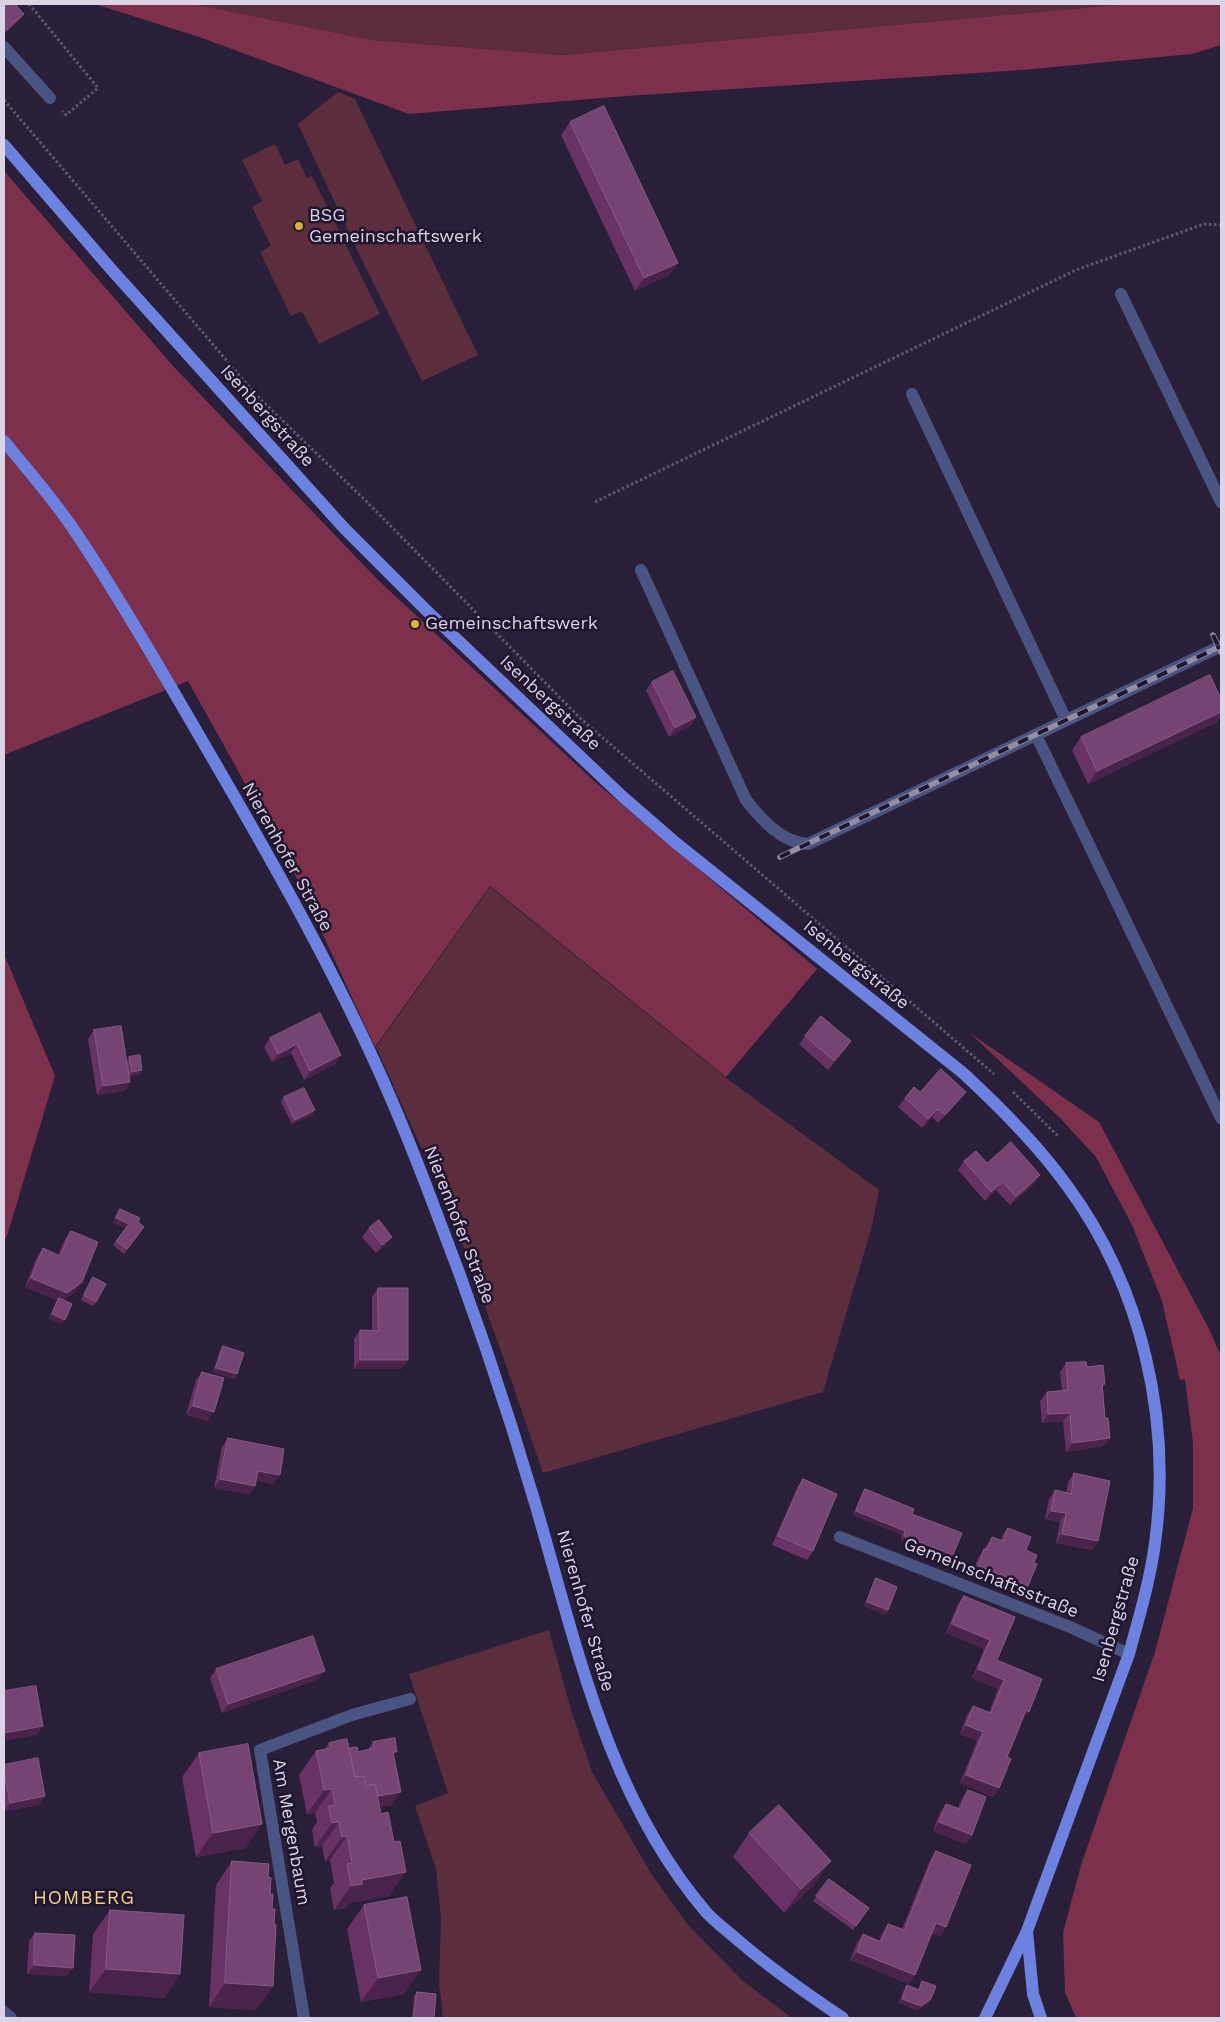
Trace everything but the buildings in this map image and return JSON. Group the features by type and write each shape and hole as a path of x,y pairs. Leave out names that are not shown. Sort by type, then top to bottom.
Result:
{"main road":[{"name":"Isenbergstraße","path":"4,145 110,268 344,528 425,609 623,797 676,843 963,1073 1017,1125 1069,1187 1109,1254 1130,1304 1145,1354 1157,1417 1160,1482 1155,1544 1142,1608 1129,1654 1027,1931 985,2018"},
{"name":"Nierenhofer Straße","path":"4,441 82,541 176,695 266,849 378,1069 432,1200 486,1343 537,1508 583,1672 607,1742 633,1799 664,1856 709,1915 768,1966 843,2018"},
{"path":"1027,1931 1033,1994 1041,2018"}],"street":[{"path":"4,47 50,98"},
{"path":"1121,294 1221,502"},
{"path":"912,394 1066,720"},
{"path":"641,570 746,800 773,828 792,842 808,844 1221,648"},
{"path":"1036,735 1221,1118"},
{"name":"Gemeinschaftsstraße","path":"840,1537 1070,1627 1129,1654"},
{"name":"Am Mergenbaum","path":"304,2018 260,1750 352,1715 410,1699"},
{"path":"4,2012 11,2018"}],"path":[{"path":"29,4 98,88 66,115 50,98"},
{"path":"4,100 257,396 366,502 581,719 812,920 972,1053 999,1079"},
{"path":"595,502 1076,270 1204,224 1221,225"},
{"path":"1012,1092 1059,1137"}],"shaded area":[{"path":"95,4 193,4 372,40 562,55 1127,4 1221,4 1221,45 1192,54 1022,70 626,96 409,114 202,38"},
{"path":"193,4 1127,4 562,55 372,40"},
{"path":"338,92 355,99 478,355 422,381 359,254 298,124"},
{"name":"BSG Gemeinschaftswerk","path":"275,144 285,165 298,159 307,178 312,176 380,314 319,344 302,311 291,316 260,252 271,246 252,207 262,201 242,160"},
{"path":"4,171 174,367 378,580 594,781 817,969 726,1077 490,886 375,1047 291,866 188,681 4,755"},
{"path":"490,887 725,1077 879,1190 872,1226 823,1392 543,1473 455,1223 376,1047"},
{"path":"4,954 55,1076 7,1236 4,1240"},
{"path":"970,1033 1099,1122 1209,1329 1221,1356 1221,2018 1076,2018 1065,1992 1063,1933 1081,1865 1155,1652 1193,1508 1193,1443 1185,1379 1180,1380 1162,1301 1132,1225 1096,1157 1060,1118"},
{"path":"549,1630 571,1710 592,1772 652,1875 688,1925 743,1981 792,2018 443,2018 439,1982 441,1919 436,1869 415,1806 448,1793 409,1674"}],"railway":[{"path":"1213,635 1221,652"},
{"path":"780,857 1221,646"}],"place":[{"name":"BSG Gemeinschaftswerk","path":"299,226"},
{"name":"Gemeinschaftswerk","path":"415,624"}],"district":[{"name":"HOMBERG","path":"84,1898"}]}
